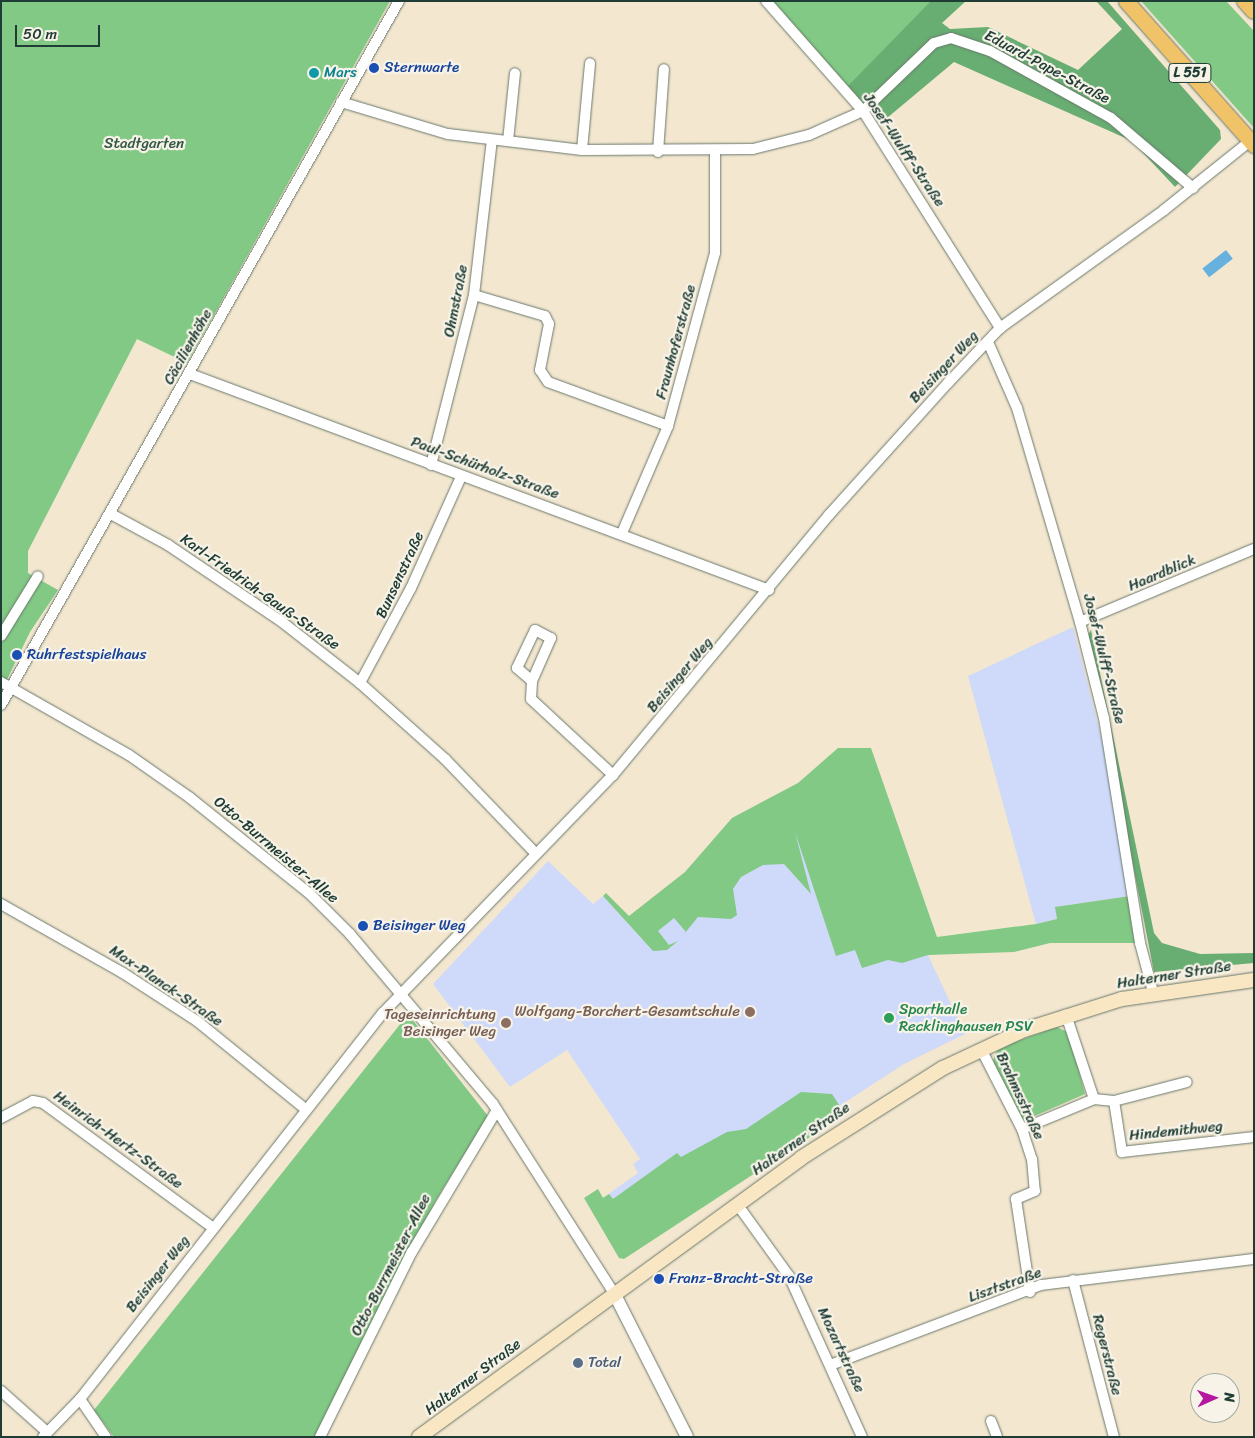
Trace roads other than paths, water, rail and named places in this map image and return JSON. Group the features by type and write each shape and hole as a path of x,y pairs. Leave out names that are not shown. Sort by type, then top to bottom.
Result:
{"highway":[{"path":"1245,1 1254,11"}],"main road":[{"name":"L 551","path":"1126,1 1253,141"},
{"name":"Halterner Straße","path":"419,1437 737,1204 863,1116 981,1049 1066,1015 1153,992 1254,980"}],"street":[{"name":"Cäcilienhöhe","path":"1,705 190,374 398,1"},
{"name":"Josef-Wulff-Straße","path":"766,1 862,111 1000,328"},
{"name":"Eduard-Pape-Straße","path":"341,102 448,134 492,140 582,150 715,151 781,144 862,111 934,43 962,40 1112,118 1193,188"},
{"path":"582,150 590,63"},
{"path":"658,152 664,69"},
{"path":"508,141 515,73"},
{"name":"Ohmstraße","path":"431,466 474,294 492,140"},
{"name":"Beisinger Weg","path":"45,1434 80,1399 304,1108 402,993 535,853 614,775 769,590 829,515 1000,328 1193,188 1253,141"},
{"name":"Fraunhoferstraße","path":"622,533 668,426 715,253 715,151"},
{"path":"474,294 545,316 548,324 540,370 548,382 668,426"},
{"name":"Josef-Wulff-Straße","path":"988,342 1017,408 1080,622 1104,718 1140,943 1153,992"},
{"name":"Paul-Schürholz-Straße","path":"190,374 431,466 622,533 769,590"},
{"name":"Bunsenstraße","path":"360,683 411,588 461,477"},
{"name":"Karl-Friedrich-Gauß-Straße","path":"111,514 168,545 282,622 360,683 445,759 535,853"},
{"name":"Haardblick","path":"1080,622 1254,549"},
{"path":"1,636 38,576"},
{"path":"532,681 530,699 614,775"},
{"name":"Otto-Burrmeister-Allee","path":"1,682 129,755 239,836 308,893 402,993 497,1110 614,1293"},
{"name":"Max-Planck-Straße","path":"1,904 123,973 197,1022 304,1108"},
{"path":"1066,1015 1094,1099"},
{"name":"Brahmsstraße","path":"981,1049 1022,1128 1036,1191 1016,1199 1030,1292"},
{"path":"1022,1128 1094,1099 1114,1101 1187,1082"},
{"name":"Heinrich-Hertz-Straße","path":"1,1118 33,1101 43,1103 212,1227"},
{"name":"Hindemithweg","path":"1114,1101 1122,1152 1254,1137"},
{"name":"Otto-Burrmeister-Allee","path":"320,1437 412,1252 497,1110"},
{"name":"Mozartstraße","path":"737,1204 789,1276 833,1364 862,1437"},
{"name":"Lisztstraße","path":"833,1364 1030,1292 1041,1285 1254,1259"},
{"name":"Regerstraße","path":"1073,1280 1114,1437"},
{"path":"614,1293 687,1437"},
{"path":"1,1391 45,1434"},
{"path":"80,1399 106,1437"},
{"path":"991,1421 997,1437"}],"water":[{"path":"1226,250 1233,259 1209,277 1202,268"}],"place":[{"name":"Sternwarte","path":"374,68"},
{"name":"Mars","path":"314,73"},
{"name":"Ruhrfestspielhaus","path":"17,655"},
{"name":"Beisinger Weg","path":"363,926"},
{"name":"Wolfgang-Borchert-Gesamtschule","path":"750,1012"},
{"name":"Sporthalle Recklinghausen PSV","path":"889,1018"},
{"name":"Tageseinrichtung Beisinger Weg","path":"506,1023"},
{"name":"Franz-Bracht-Straße","path":"659,1279"},
{"name":"Total","path":"578,1363"}],"park label":[{"name":"Stadtgarten","path":"144,144"}]}
